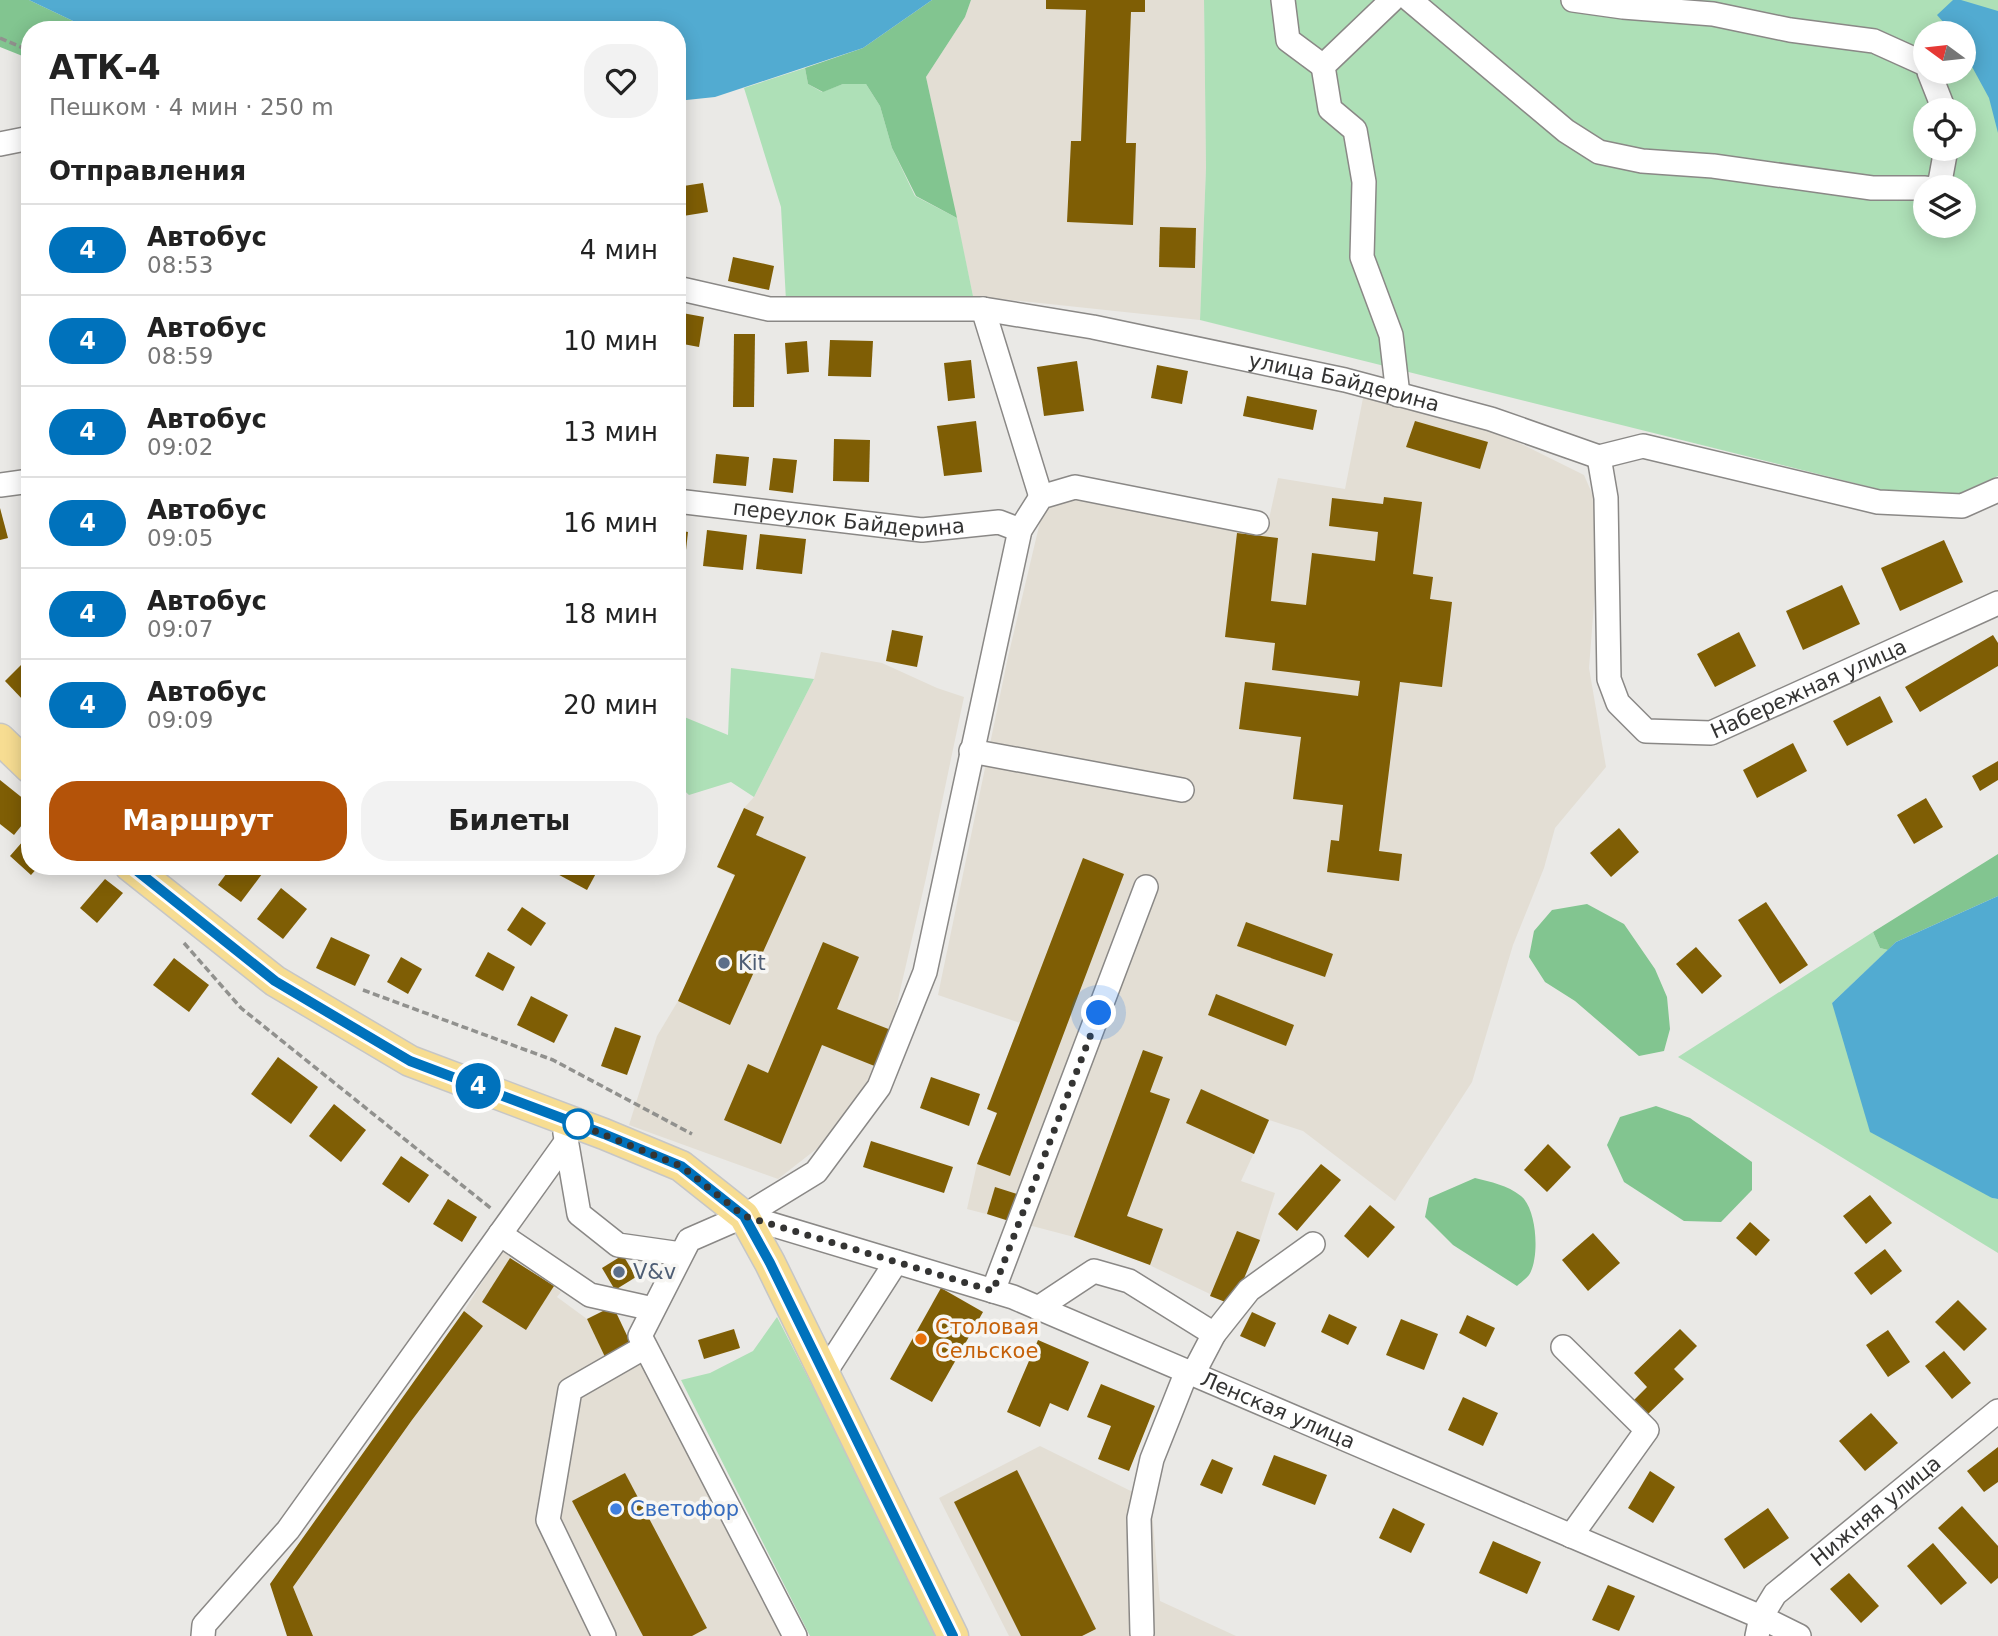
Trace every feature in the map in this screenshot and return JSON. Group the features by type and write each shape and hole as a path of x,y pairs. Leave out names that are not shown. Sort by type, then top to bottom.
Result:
{"main road":[{"path":"0,738 21,759"},
{"path":"142,875 275,981 410,1061 564,1130 681,1166 744,1216 770,1263 953,1636"}],"street":[{"path":"1283,0 1288,40 1324,66 1330,109 1355,130 1364,182 1362,257 1391,335 1398,395"},
{"path":"1324,66 1392,0"},
{"path":"1410,0 1557,123 1599,152 1642,161 1713,166 1872,188 1913,188"},
{"path":"1573,0 1713,14 1790,30 1874,41 1913,59"},
{"path":"0,144 21,140"},
{"name":"улица Байдерина","path":"686,290 769,309 983,309 1093,327 1345,380 1491,419 1599,457"},
{"path":"983,309 1041,497"},
{"path":"1599,457 1643,446 1878,502 1962,506 1998,490"},
{"name":"Набережная улица","path":"1599,457 1606,498 1609,679 1618,704 1646,731 1711,733 1998,603"},
{"path":"0,485 21,482"},
{"path":"795,1636 640,1336 689,1240 744,1216 816,1172 879,1087 925,972 1020,530 1041,497 1076,487 1257,523"},
{"name":"переулок Байдерина","path":"686,501 922,530 999,522 1020,530"},
{"path":"971,751 1182,790"},
{"path":"993,1291 1146,887"},
{"path":"564,1130 579,1214 618,1245 681,1254"},
{"path":"202,1636 204,1625 288,1530 504,1228 564,1130"},
{"name":"Ленская улица","path":"744,1216 993,1291 1038,1308 1571,1536 1759,1627 1799,1636"},
{"path":"504,1228 590,1295 653,1309"},
{"path":"1142,1633 1139,1518 1152,1459 1190,1373 1214,1334 1249,1290 1313,1244"},
{"path":"824,1374 896,1262"},
{"path":"1038,1308 1094,1271 1129,1281 1214,1334"},
{"path":"604,1636 548,1520 570,1390 645,1347"},
{"path":"1563,1347 1647,1430 1571,1536"},
{"name":"Нижняя улица","path":"1759,1627 1775,1594 1998,1411"}],"path":[{"path":"0,38 21,47"},
{"path":"184,943 241,1009 504,1228"},
{"path":"363,990 553,1060 692,1134"}],"shaded area":[{"path":"971,0 1204,0 1206,168 1200,320 973,296 926,77 965,17"},
{"path":"1364,393 1483,425 1584,475 1601,514 1589,668 1606,767 1555,828 1544,868 1513,945 1472,1082 1395,1201 1303,1131 1269,1120 1241,1181 1275,1193 1260,1240 1233,1305 1143,1262 1074,1237 967,1209 977,1164 997,1114 987,1109 1020,1023 938,995 1008,657 1044,505 1076,493 1267,528 1278,478 1345,489"},
{"path":"821,652 882,663 964,697 891,1030 877,1067 828,1140 778,1179 629,1125 657,1036 678,1001 734,876 717,867 744,808 754,797 814,679"},
{"path":"503,1249 510,1258 561,1292 557,1297 587,1319 606,1358 632,1346 781,1636 313,1636 293,1587 483,1326 464,1311"},
{"path":"1040,1446 1151,1501 1160,1601 1236,1636 1009,1636 939,1498"}],"green space":[{"path":"0,0 29,0 73,21 21,21 21,55 0,47"},
{"path":"932,0 971,0 965,17 926,77 957,218 916,196 892,148 880,106 866,84 843,84 823,92 808,84 805,68 863,48"},
{"path":"1204,0 1998,0 1998,476 1958,494 1882,490 1200,320 1206,168"},
{"path":"805,68 808,84 822,92 843,84 866,84 880,106 892,148 915,196 957,218 973,296 786,301 781,207 744,88"},
{"path":"731,668 814,679 754,797 731,782 689,795 686,792 686,718 728,735"},
{"path":"1998,854 1998,896 1896,942 1888,950 1880,948 1873,932"},
{"path":"1587,904 1624,924 1655,969 1667,997 1670,1029 1664,1051 1639,1056 1575,1001 1545,982 1529,957 1534,931 1552,910"},
{"path":"1873,932 1880,948 1888,950 1832,1003 1992,1198 1998,1199 1998,1253 1678,1057"},
{"path":"1656,1106 1690,1118 1752,1162 1752,1190 1721,1222 1684,1221 1624,1182 1607,1145 1620,1117"},
{"path":"1475,1178 1516,1192 1531,1211 1535,1257 1529,1275 1517,1286 1453,1245 1425,1217 1429,1198"},
{"path":"777,1317 939,1636 810,1636 681,1380 710,1373 753,1351"}],"water":[{"path":"29,0 932,0 863,48 715,97 686,100 686,21 73,21"},
{"path":"1953,0 1998,11 1998,133 1989,98 1976,74 1976,21 1942,21 1937,15"},
{"path":"1998,896 1998,1199 1870,1132 1832,1003 1896,942"}],"building":[{"path":"1046,0 1145,0 1145,12 1131,12 1126,143 1136,143 1133,225 1067,222 1071,141 1081,141 1086,10 1046,9"},
{"path":"703,183 708,212 686,216 686,186"},
{"path":"1160,227 1196,228 1195,268 1159,267"},
{"path":"733,257 774,266 769,290 728,281"},
{"path":"686,314 704,317 699,347 686,345"},
{"path":"734,334 755,334 754,407 733,407"},
{"path":"830,340 873,341 871,377 828,376"},
{"path":"807,341 809,372 787,374 785,343"},
{"path":"971,360 975,398 948,401 944,363"},
{"path":"1077,361 1084,411 1044,416 1037,367"},
{"path":"1157,365 1188,371 1182,404 1151,398"},
{"path":"1247,396 1317,410 1313,430 1243,416"},
{"path":"976,421 982,472 944,476 937,426"},
{"path":"1415,421 1488,442 1480,469 1406,447"},
{"path":"834,439 870,440 869,482 833,481"},
{"path":"716,454 749,457 746,486 713,483"},
{"path":"773,458 797,460 793,493 769,490"},
{"path":"1384,497 1422,502 1413,574 1433,577 1430,599 1452,602 1442,687 1400,682 1379,851 1402,854 1399,881 1327,872 1331,840 1339,841 1343,805 1293,799 1301,737 1239,729 1245,682 1358,696 1360,681 1272,670 1275,643 1225,637 1237,533 1278,538 1271,601 1306,605 1312,553 1375,561 1378,532 1329,526 1332,498 1383,504"},
{"path":"0,508 8,538 0,540"},
{"path":"707,530 747,535 743,570 703,566"},
{"path":"760,534 806,539 802,574 756,569"},
{"path":"1944,540 1963,582 1900,611 1881,568"},
{"path":"1842,585 1860,624 1803,650 1786,611"},
{"path":"892,630 923,636 917,667 886,661"},
{"path":"1739,632 1756,666 1715,687 1697,654"},
{"path":"1993,635 1998,643 1998,666 1920,712 1905,687"},
{"path":"21,665 21,698 5,681"},
{"path":"1880,696 1893,722 1847,746 1833,721"},
{"path":"1793,743 1807,771 1757,798 1743,770"},
{"path":"1998,761 1998,780 1980,791 1972,776"},
{"path":"0,780 21,797 21,826 14,835 0,824"},
{"path":"1926,798 1943,827 1914,844 1897,815"},
{"path":"744,808 764,817 756,835 806,857 730,1025 678,1001 735,875 717,867"},
{"path":"1619,828 1639,852 1611,877 1590,853"},
{"path":"21,843 21,866 10,856"},
{"path":"1083,858 1124,874 1010,1176 977,1164 997,1113 987,1109"},
{"path":"225,875 261,875 241,902 218,885"},
{"path":"559,875 595,875 587,890"},
{"path":"105,879 123,893 97,923 80,908"},
{"path":"281,888 307,909 283,939 257,919"},
{"path":"1766,902 1808,965 1780,984 1738,920"},
{"path":"522,907 546,923 531,946 507,930"},
{"path":"1246,922 1333,954 1325,977 1237,946"},
{"path":"331,937 370,955 355,986 316,968"},
{"path":"823,942 859,957 837,1009 891,1030 877,1067 822,1045 781,1144 724,1120 748,1064 768,1073"},
{"path":"1696,947 1722,976 1702,994 1676,964"},
{"path":"488,952 515,967 503,991 475,976"},
{"path":"401,957 422,969 408,994 387,982"},
{"path":"174,958 209,985 189,1012 153,985"},
{"path":"1216,994 1294,1025 1286,1046 1208,1015"},
{"path":"531,996 568,1015 554,1043 517,1025"},
{"path":"615,1027 641,1036 627,1075 601,1066"},
{"path":"1143,1050 1163,1057 1150,1092 1170,1099 1127,1216 1163,1229 1150,1265 1074,1237"},
{"path":"278,1057 318,1087 291,1124 251,1094"},
{"path":"931,1077 980,1094 969,1126 920,1108"},
{"path":"1201,1089 1269,1120 1254,1154 1186,1123"},
{"path":"334,1104 366,1130 341,1162 309,1136"},
{"path":"871,1141 953,1167 944,1193 863,1167"},
{"path":"1548,1144 1571,1167 1547,1192 1524,1170"},
{"path":"401,1156 429,1175 409,1203 382,1184"},
{"path":"1321,1164 1341,1180 1297,1231 1278,1214"},
{"path":"995,1187 1017,1194 1009,1221 987,1214"},
{"path":"1870,1195 1892,1223 1866,1244 1843,1216"},
{"path":"448,1199 477,1217 462,1242 433,1224"},
{"path":"1370,1205 1395,1227 1368,1258 1344,1236"},
{"path":"1750,1222 1770,1240 1756,1256 1736,1238"},
{"path":"1237,1231 1260,1240 1233,1305 1210,1296"},
{"path":"1593,1233 1620,1263 1588,1291 1562,1260"},
{"path":"1885,1249 1902,1271 1871,1295 1854,1273"},
{"name":"V&v","path":"623,1255 636,1277 615,1290 602,1268"},
{"path":"510,1258 554,1286 526,1330 482,1302"},
{"path":"941,1288 983,1312 932,1402 890,1379"},
{"path":"1958,1300 1987,1329 1964,1351 1935,1322"},
{"path":"613,1306 632,1346 606,1359 587,1319"},
{"path":"464,1311 483,1326 293,1587 313,1636 287,1636 270,1584"},
{"path":"1252,1312 1276,1323 1265,1347 1240,1336"},
{"path":"1329,1314 1357,1327 1348,1345 1321,1332"},
{"path":"1467,1315 1495,1328 1486,1347 1459,1333"},
{"path":"1401,1319 1438,1334 1424,1370 1386,1355"},
{"path":"734,1329 740,1348 704,1359 698,1340"},
{"path":"1680,1329 1697,1346 1674,1369 1684,1379 1647,1415 1633,1401 1647,1387 1634,1373"},
{"path":"1888,1330 1910,1362 1888,1377 1866,1345"},
{"path":"1038,1340 1089,1362 1068,1411 1050,1403 1040,1427 1007,1412"},
{"path":"1944,1351 1971,1383 1952,1399 1925,1366"},
{"path":"1101,1384 1155,1406 1129,1471 1098,1459 1111,1426 1087,1417"},
{"path":"1463,1397 1498,1413 1483,1446 1448,1430"},
{"path":"1871,1413 1898,1443 1865,1471 1839,1441"},
{"path":"1998,1447 1998,1482 1984,1492 1967,1471"},
{"path":"1274,1455 1327,1475 1315,1505 1262,1485"},
{"path":"1212,1459 1233,1468 1222,1494 1200,1485"},
{"path":"1017,1470 1096,1629 1082,1636 1021,1636 954,1502"},
{"path":"1650,1471 1675,1487 1653,1523 1628,1508"},
{"path":"625,1473 707,1628 692,1636 643,1636 572,1501"},
{"path":"1962,1506 1998,1546 1998,1578 1991,1584 1938,1528"},
{"path":"1393,1508 1425,1524 1411,1553 1379,1538"},
{"path":"1768,1508 1789,1538 1744,1569 1724,1539"},
{"path":"1493,1541 1541,1562 1527,1594 1479,1573"},
{"path":"1933,1543 1967,1583 1941,1605 1907,1566"},
{"path":"1849,1573 1879,1606 1861,1623 1830,1589"},
{"path":"1608,1585 1635,1596 1619,1631 1592,1620"}],"bus line":[{"name":"4","path":"142,875 275,981 410,1061 681,1166 744,1216 770,1263 953,1636"}],"place":[{"name":"Kit","path":"724,963"},
{"name":"V&v","path":"619,1272"},
{"name":"Столовая Сельское","path":"921,1339"},
{"name":"Светофор","path":"616,1509"}],"route":[{"path":"578,1124 575,1123 681,1166 744,1216 993,1291 1099,1013"}]}
